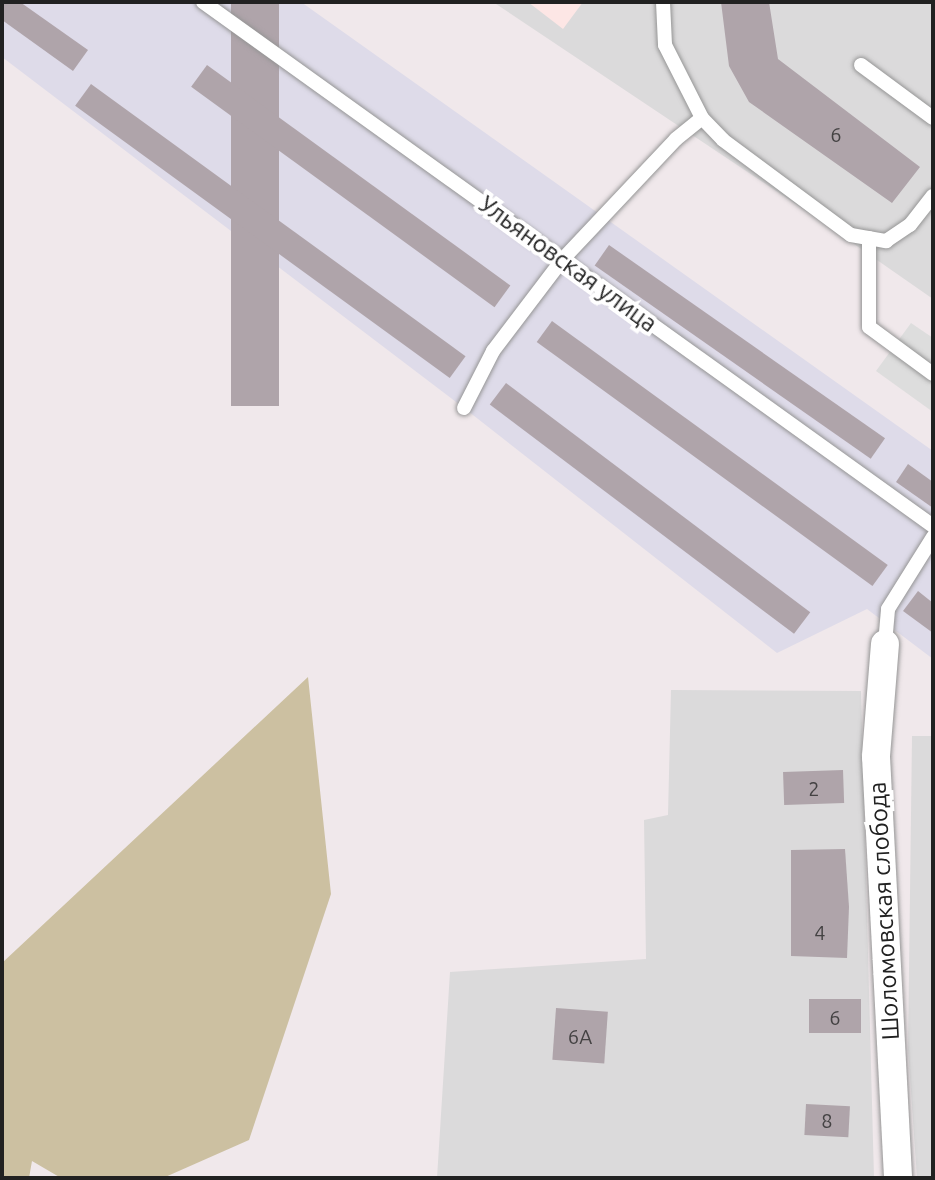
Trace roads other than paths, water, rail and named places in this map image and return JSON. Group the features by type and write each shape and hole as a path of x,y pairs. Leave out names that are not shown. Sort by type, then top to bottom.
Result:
{"street":[{"name":"Шоломовская слобода","path":"885,644 876,757 898,1178"}],"lane":[{"name":"Ульяновская улица","path":"203,2 933,526"},
{"path":"663,2 665,45 702,118 723,140 851,235 886,241 910,225 933,196"},
{"path":"861,65 933,118"},
{"path":"464,408 493,351 562,260 676,139 702,118"},
{"path":"869,238 869,327 933,374"},
{"path":"885,644 888,609 933,537"}]}
